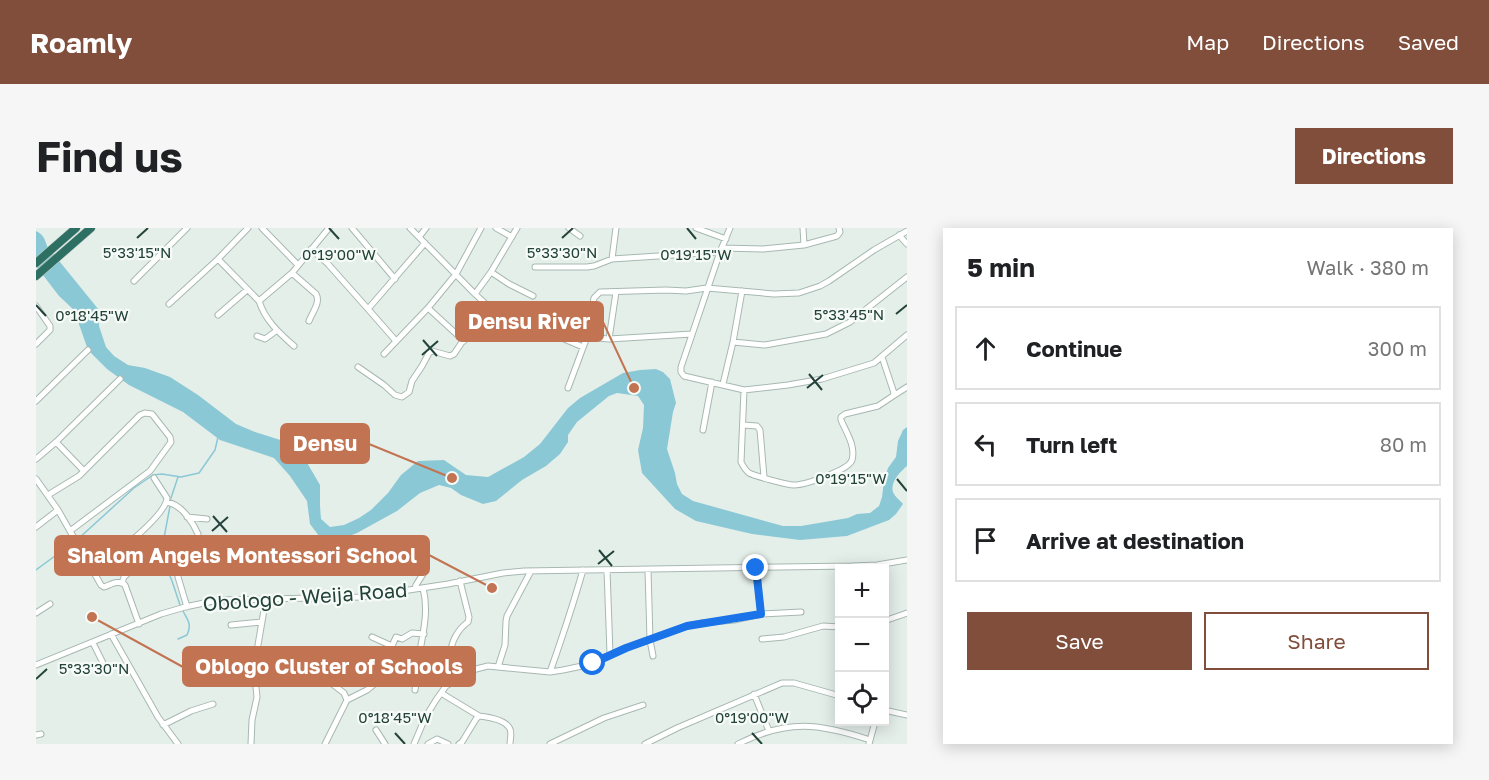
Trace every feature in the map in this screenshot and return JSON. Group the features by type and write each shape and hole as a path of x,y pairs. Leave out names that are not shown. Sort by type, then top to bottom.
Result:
{"highway":[{"path":"36,263 76,228"},
{"path":"36,276 91,228"}],"street":[{"path":"134,281 186,228"},
{"path":"169,304 248,228"},
{"path":"262,228 298,265"},
{"path":"260,301 292,273 329,228"},
{"path":"352,228 395,279"},
{"path":"410,228 487,305 584,347"},
{"path":"419,237 426,228"},
{"path":"384,354 428,308 456,274 481,228"},
{"path":"496,228 512,237"},
{"path":"475,294 517,228"},
{"path":"569,228 580,236"},
{"path":"612,259 616,228"},
{"path":"696,228 726,239"},
{"path":"730,228 681,367 684,376 744,390 788,386 822,379 874,363 907,335"},
{"path":"802,228 804,245"},
{"path":"535,267 587,267 612,259 804,245 837,236 840,232 839,228"},
{"path":"568,388 587,337 594,298 600,292 686,291 707,288 774,294 799,292 829,281 874,250 907,231"},
{"path":"899,236 907,244"},
{"path":"368,309 425,243"},
{"path":"311,249 328,264 396,340"},
{"path":"218,259 260,301 262,310 276,331 294,346"},
{"path":"491,272 533,296"},
{"path":"292,273 318,297 309,321"},
{"path":"733,342 765,345 826,334 850,322 907,277"},
{"path":"218,315 247,290"},
{"path":"723,384 742,291"},
{"path":"609,339 616,292"},
{"path":"358,367 395,395 402,397 410,392 412,381 429,353 432,351 450,356 454,354 487,305"},
{"path":"36,306 50,326 50,330 36,344"},
{"path":"428,308 464,341"},
{"path":"257,336 265,339 276,331"},
{"path":"587,337 609,339 692,334"},
{"path":"36,401 88,350"},
{"path":"882,357 893,396"},
{"path":"36,459 120,379"},
{"path":"703,430 712,382"},
{"path":"744,390 742,465 750,474 796,485 809,482 850,464 853,448 841,420 844,414 878,406 907,387"},
{"path":"48,495 74,480 134,420 144,413 152,414 170,436 171,442 150,471 70,531"},
{"path":"743,425 757,426 760,430 764,477"},
{"path":"56,442 84,471"},
{"path":"93,571 146,528 167,502 167,498 154,478"},
{"path":"36,479 58,510 99,582 104,587 118,582 122,583"},
{"path":"167,502 177,505 194,524 198,534"},
{"path":"36,527 58,510"},
{"path":"187,517 207,519"},
{"path":"122,583 124,577 156,548"},
{"name":"Obologo - Weija Road","path":"889,564 907,560"},
{"name":"Obologo - Weija Road","path":"36,665 161,614 218,600 363,597 503,573 531,571 835,567"},
{"path":"756,568 761,614"},
{"path":"550,672 583,570"},
{"path":"607,570 610,654"},
{"path":"648,570 650,640 653,656"},
{"path":"498,667 505,645 507,616 531,571"},
{"path":"415,589 423,574"},
{"path":"178,577 187,607"},
{"path":"460,581 469,616 468,622 461,627 453,642 450,657 461,677"},
{"path":"122,583 139,624"},
{"path":"415,690 424,634 426,605 423,588"},
{"path":"258,645 266,598"},
{"path":"36,613 50,604"},
{"path":"414,744 425,718 446,686 483,667 550,672 587,665 610,654 687,626 761,614 801,612"},
{"path":"889,620 907,613"},
{"path":"231,625 262,622"},
{"path":"762,639 784,637 823,626 835,627"},
{"path":"325,744 347,700 374,686 384,673 396,637 402,639 412,633 424,634"},
{"path":"111,634 163,725 178,744"},
{"path":"372,637 392,646"},
{"path":"93,643 106,669"},
{"path":"251,744 252,720 257,697 254,668"},
{"path":"327,680 344,693 347,700"},
{"path":"645,744 782,683 787,682 835,695"},
{"path":"441,693 479,716 502,722 508,726 511,730 510,744"},
{"path":"754,694 769,731"},
{"path":"163,725 191,711 213,704"},
{"path":"550,744 604,718 643,705"},
{"path":"889,711 907,715"},
{"path":"459,744 479,716"},
{"path":"738,744 769,731 806,726 828,728 869,742 873,726"},
{"path":"376,730 385,744"},
{"path":"428,744 437,739 448,744"}],"water":[{"path":"36,231 42,235 47,246 99,310 99,326 106,347 114,356 128,365 170,377 236,424 290,443 302,454 320,485 321,519 330,527 344,525 371,510 388,493 401,475 418,461 444,460 466,475 488,477 524,457 540,444 568,408 580,398 623,373 656,369 670,379 676,403 667,449 682,494 693,501 783,526 801,526 870,513 879,506 888,468 896,457 898,441 907,427 907,466 896,477 892,488 903,504 889,520 847,536 800,540 752,534 696,521 675,509 642,473 638,450 643,428 644,405 638,396 617,393 609,396 577,422 568,435 568,442 560,454 496,501 483,504 451,488 439,485 420,493 397,511 357,533 330,540 319,536 310,524 307,501 274,458 220,440 183,412 129,385 107,369 88,350 74,310 59,296 36,266"}],"waterway":[{"path":"78,539 134,488 153,475 181,477 199,473 215,450 218,437"},
{"path":"171,498 178,477"},
{"path":"170,506 164,538 159,550 180,605"},
{"path":"36,570 74,542"},
{"path":"178,639 187,635 189,628 183,611"}],"place":[{"name":"Densu River","path":"634,388"},
{"name":"Densu","path":"452,478"},
{"name":"Shalom Angels Montessori School","path":"492,588"},
{"name":"Oblogo Cluster of Schools","path":"92,617"}],"route":[{"path":"593,663 610,654 687,626 761,614 756,568"}]}
